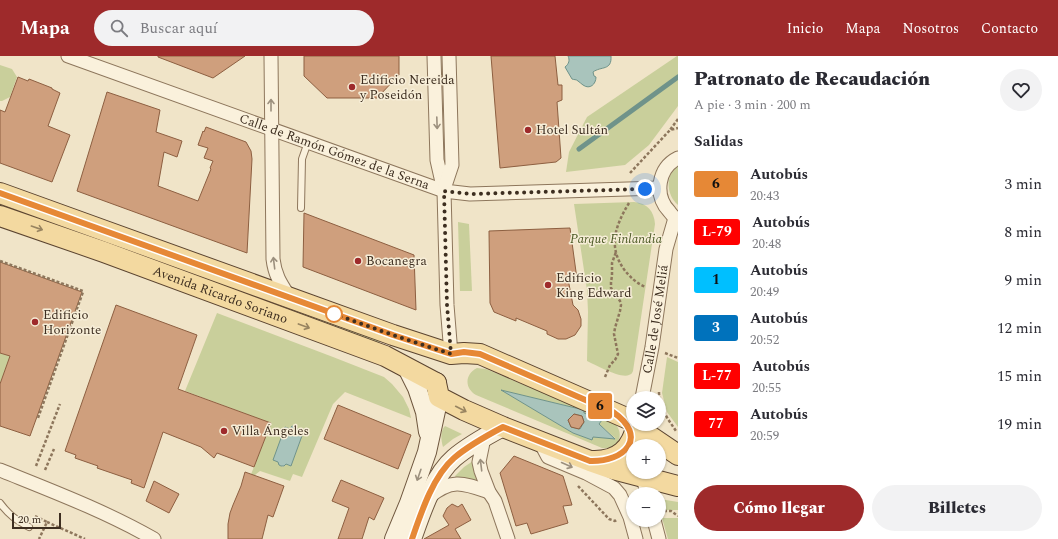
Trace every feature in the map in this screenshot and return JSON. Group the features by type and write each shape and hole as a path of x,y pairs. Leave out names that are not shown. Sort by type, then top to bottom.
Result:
{"main road":[{"name":"Avenida Ricardo Soriano","path":"0,193 393,335 451,354"},
{"name":"Avenida Ricardo Soriano","path":"0,216 111,254 385,356 407,368 464,410 503,427 644,481 678,486"},
{"path":"394,539 425,458 442,367 451,354 464,352 480,354 613,412 626,424"},
{"path":"407,368 417,388 425,412 429,442"},
{"path":"412,539 441,472 453,459 503,427"},
{"path":"590,461 603,461 618,456 628,446 638,431 678,455"}],"street":[{"name":"Calle de Ramón Gómez de la Serna","path":"68,56 444,191 470,194 659,188"},
{"path":"271,56 273,259 274,268 279,281 290,298"},
{"path":"434,56 437,160 444,191 447,305 451,354"},
{"path":"444,191 452,165 449,56"},
{"path":"676,218 665,207 659,188 661,178 666,168 678,158"},
{"name":"Calle de José Meliá","path":"643,391 652,347 666,249 676,218"},
{"path":"484,438 479,462 481,471 489,492 495,500 508,539"},
{"path":"539,440 548,457 586,473 614,488 620,495 630,518 636,539"},
{"path":"1,473 106,514 134,527 154,539"},
{"path":"429,497 447,485 454,484 471,486 489,492"},
{"path":"656,527 659,539"}],"lane":[{"path":"301,208 302,159 308,142"},
{"path":"0,503 8,514 17,521 29,527"}],"path":[{"path":"630,173 670,130 678,119"},
{"path":"670,130 678,128"},
{"path":"632,199 621,216 618,225 615,239 616,252 622,267 629,275 642,286 648,287"},
{"path":"605,377 610,365 618,354 614,334 621,305 611,288 612,263 616,252"},
{"path":"0,261 84,292 38,418"},
{"path":"36,466 60,404"},
{"path":"666,417 678,433"},
{"path":"45,470 54,449"},
{"path":"35,516 85,539"},
{"path":"39,539 47,522"}],"green space":[{"path":"677,56 678,106 649,145 625,165 566,172 569,152 587,117"},
{"path":"0,65 12,69 17,77 10,97 2,101 0,101"},
{"path":"678,165 678,205 674,201 669,191 669,179 674,169"},
{"path":"0,202 380,340 379,343 0,207"},
{"name":"Parque Finlandia","path":"634,202 643,204 649,208 653,215 655,224 633,371 631,374 625,376 587,361 587,290 574,204"},
{"path":"458,222 469,224 472,291 460,291"},
{"path":"217,313 384,377 403,397 409,409 411,418 345,392 333,404 302,477 293,474 290,481 260,471 249,479 271,423 185,391","holes":["294,426 297,431 303,433 291,466 286,464 283,467 279,465 279,462 285,427 290,429"]},
{"path":"0,353 10,356 0,384"},
{"path":"667,357 678,362 678,427 667,412 666,391 662,391"},
{"path":"477,368 486,369 613,422 619,431 619,440 613,447 602,448 476,395 469,389 468,385 468,377","holes":["503,391 584,410 583,412 602,420 599,424 615,438 593,437 592,440 573,433"]},
{"path":"445,426 462,434 443,447 441,436 442,430"},
{"path":"473,461 482,484 456,478 455,476"},
{"path":"666,500 678,502 678,510 666,510"},
{"path":"666,518 678,518 678,539 668,539 665,527 666,527"}],"water":[{"path":"568,56 611,56 611,61 608,66 593,72 594,76 596,77 595,82 592,86 588,87 572,79 565,67 569,62"},
{"path":"501,390 584,410 584,413 602,420 599,424 615,439 593,437 592,440 573,433","holes":["574,414 582,416 584,422 580,429 571,427 568,420"]},
{"path":"292,426 296,426 298,431 303,433 291,466 286,464 281,466 278,462 273,460 285,427 290,429"}],"building":[{"path":"158,56 245,56 213,78"},
{"name":"Edificio Nereida y Poseidón","path":"304,56 399,56 399,75 377,98 327,98 304,76"},
{"name":"Hotel Sultán","path":"491,56 555,56 558,85 562,85 562,100 557,102 561,158 556,162 500,168"},
{"path":"18,77 28,81 29,79 52,88 60,93 48,126 70,135 52,182 0,163 0,110 5,112"},
{"path":"107,92 160,110 156,132 182,141 177,157 164,152 158,186 198,201 213,161 204,158 208,148 198,145 206,127 246,142 251,151 252,159 247,253 77,191"},
{"name":"Bocanegra","path":"304,213 414,255 416,310 303,267"},
{"name":"Edificio King Edward","path":"570,228 577,279 568,279 573,305 578,310 581,319 581,326 575,335 566,339 558,339 547,334 547,331 516,318 516,321 494,312 490,303 489,231"},
{"name":"Edificio Horizonte","path":"0,262 82,292 30,436 0,426 0,384 10,356 0,353"},
{"path":"116,305 197,335 178,389 271,423 254,467 217,453 214,458 201,447 163,432 144,488 131,483 132,480 97,468 98,466 75,458 76,455 65,451"},
{"path":"338,405 411,435 398,469 324,439"},
{"path":"574,414 582,416 584,422 579,429 571,427 568,420"},
{"path":"514,456 563,476 572,505 563,506 568,523 531,534 527,523 516,526 500,473"},
{"path":"245,472 284,486 273,517 268,515 262,539 228,539 230,513"},
{"path":"341,480 384,498 374,520 369,517 362,539 338,539 349,508 332,501"},
{"path":"154,481 179,494 169,513 146,501"},
{"path":"452,504 458,507 462,504 471,520 455,529 461,539 424,539 449,525 443,516 447,508"}],"waterway":[{"path":"579,149 678,77"}],"bus line":[{"name":"6","path":"0,193 393,335 451,354 464,352 480,354 613,412 628,426 631,432 631,440 628,446 618,456 603,461 590,461 503,427 453,459 441,472 424,507 412,539"}],"place":[{"name":"Edificio Nereida y Poseidón","path":"352,87"},
{"name":"Hotel Sultán","path":"528,130"},
{"name":"Bocanegra","path":"358,261"},
{"name":"Edificio King Edward","path":"548,285"},
{"name":"Edificio Horizonte","path":"35,322"},
{"name":"Villa Ángeles","path":"224,431"}],"route":[{"path":"334,314 451,354 447,305 444,191 470,194 645,189"}]}
